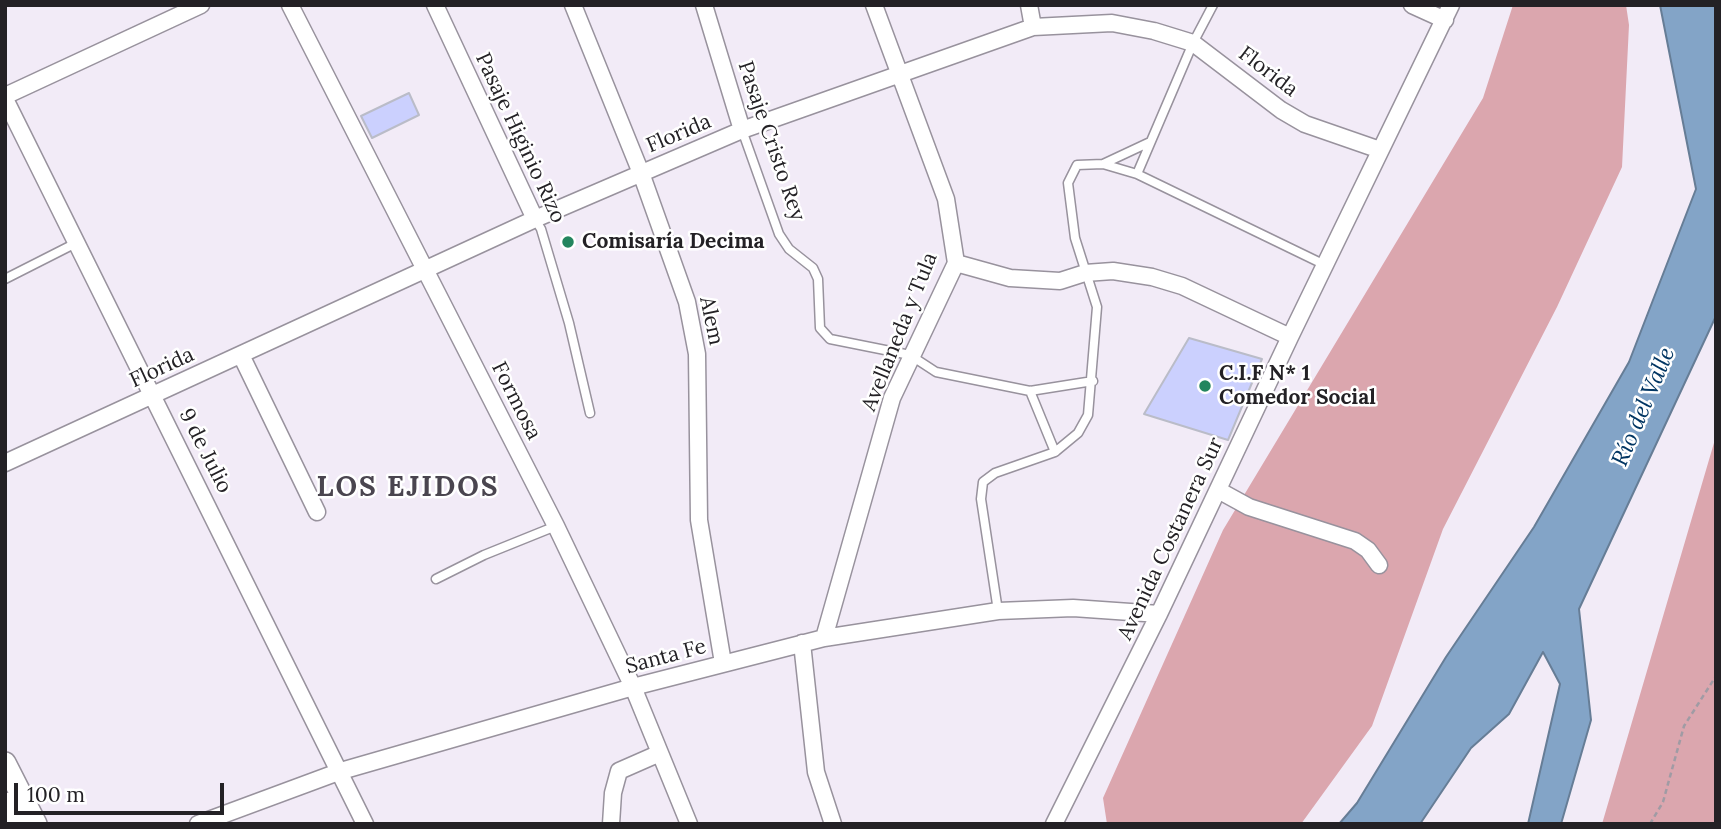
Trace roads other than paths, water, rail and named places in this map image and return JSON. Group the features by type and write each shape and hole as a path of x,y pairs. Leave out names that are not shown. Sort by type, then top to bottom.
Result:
{"street":[{"path":"5,97 201,5"},
{"name":"Formosa","path":"290,5 556,526 632,687 690,824"},
{"name":"Pasaje Higinio Rizo","path":"435,5 535,219"},
{"name":"Alem","path":"573,5 642,173 687,302 697,354 699,520 723,663"},
{"name":"Pasaje Cristo Rey","path":"704,5 742,130"},
{"name":"Avellaneda y Tula","path":"824,638 892,398 910,355 956,263 946,199 874,5"},
{"path":"1029,5 1033,27"},
{"path":"1412,5 1448,12"},
{"name":"Avenida Costanera Sur","path":"1054,824 1159,614 1448,12"},
{"name":"Florida","path":"5,463 535,219 742,130 1033,27 1112,23 1154,31 1193,43 1289,115 1305,124 1380,150"},
{"name":"9 de Julio","path":"5,97 365,824"},
{"path":"956,263 1010,278 1060,281 1085,273 1113,271 1152,276 1182,286 1290,337"},
{"path":"241,355 317,512"},
{"path":"1218,490 1249,507 1355,541 1368,550 1379,565"},
{"name":"Santa Fe","path":"198,824 341,771 632,687 824,638 998,611 1073,608 1159,614"},
{"path":"802,643 816,772 833,824"},
{"path":"611,824 615,779 619,771 660,752"},
{"path":"5,763 36,824"},
{"path":"5,803 16,824"}],"lane":[{"path":"1137,174 1193,43 1213,5"},
{"name":"Pasaje Cristo Rey","path":"742,130 779,234 789,249 813,268 818,279 820,328 830,339 910,355 936,372 1030,391 1093,381"},
{"path":"1104,164 1150,142"},
{"path":"998,611 981,499 983,482 995,473 1055,453 1078,433 1088,415 1093,381 1097,307 1075,238 1068,183 1077,165 1104,164 1137,174 1325,265"},
{"name":"Pasaje Higinio Rizo","path":"535,219 541,229 569,323 590,413"},
{"path":"5,279 76,243"},
{"path":"1030,391 1055,453"},
{"path":"436,579 484,555 556,526"}],"water":[{"name":"Río del Valle","path":"1660,5 1716,5 1716,316 1579,609 1591,720 1561,824 1528,824 1560,684 1543,652 1509,714 1471,748 1420,824 1339,824 1357,803 1446,657 1534,527 1629,362 1696,189"}],"place":[{"name":"Comisaría Decima","path":"568,242"},
{"name":"C.I.F N* 1 Comedor Social","path":"1205,386"}],"district":[{"name":"LOS EJIDOS","path":"408,488"}]}
